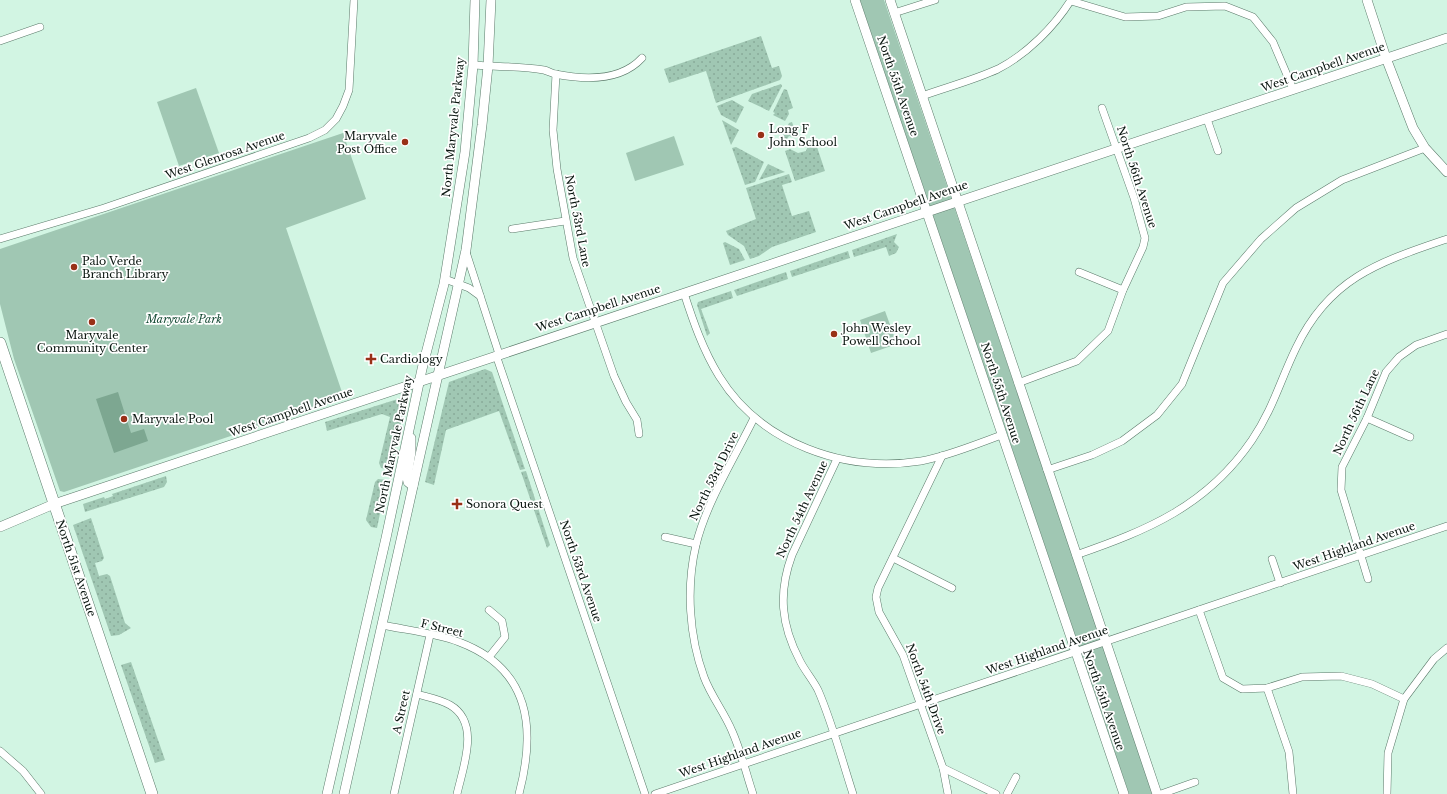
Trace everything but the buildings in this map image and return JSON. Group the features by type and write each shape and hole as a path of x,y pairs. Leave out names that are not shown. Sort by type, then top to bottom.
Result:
{"main road":[{"name":"North 51st Avenue","path":"0,343 152,794"}],"street":[{"name":"West Glenrosa Avenue","path":"0,239 104,208 309,138 324,130 336,118 344,106 349,90 354,0"},
{"name":"North Maryvale Parkway","path":"327,794 386,538 419,381 445,279 465,152 473,65 475,0"},
{"path":"344,794 466,250 477,170 488,66 491,0"},
{"name":"North 55th Avenue","path":"855,0 928,211 1002,435 1124,794"},
{"name":"North 55th Avenue","path":"890,0 1157,794"},
{"path":"894,13 935,0"},
{"path":"922,96 997,69 1020,55 1045,33 1071,0 1125,17 1158,16 1186,4 1225,6 1253,17 1273,42 1293,89"},
{"path":"1367,0 1405,110 1425,148 1447,172"},
{"path":"0,41 40,27"},
{"name":"West Campbell Avenue","path":"0,527 54,504 1447,38"},
{"path":"473,65 544,70 556,74 594,78 609,76 633,68 642,58"},
{"name":"North 53rd Lane","path":"556,74 553,130 565,221 575,269 620,389 637,420 639,434"},
{"name":"North 56th Avenue","path":"1018,383 1062,368 1077,361 1108,331 1123,290 1143,247 1145,238 1117,148 1102,108"},
{"path":"1207,119 1218,151"},
{"path":"1047,470 1092,455 1122,441 1157,415 1182,384 1223,284 1261,239 1296,208 1342,180 1425,148"},
{"path":"512,229 565,221"},
{"path":"1076,555 1125,538 1153,526 1190,504 1229,468 1251,441 1274,402 1288,365 1303,334 1310,322 1337,292 1363,272 1378,264 1447,239"},
{"name":"North 53rd Avenue","path":"466,250 498,355 645,794"},
{"path":"1079,272 1123,290"},
{"path":"445,279 469,288 480,296"},
{"path":"684,292 700,340 713,366 731,394 754,418 794,443 838,459 887,464 923,460 942,456 1002,435"},
{"name":"North 56th Lane","path":"1368,579 1341,490 1342,467 1386,372 1399,357 1416,345 1447,334"},
{"name":"North 53rd Drive","path":"754,418 711,507 696,544 692,570 691,604 696,649 709,691 732,730 754,794"},
{"path":"1366,418 1410,437"},
{"path":"410,425 411,452 407,476 413,486"},
{"name":"North 54th Drive","path":"942,456 878,588 877,605 879,612 903,655 943,768 948,794"},
{"name":"North 54th Avenue","path":"838,459 792,556 787,571 782,600 790,640 800,662 817,689 853,794"},
{"name":"West Highland Avenue","path":"655,794 1447,526"},
{"path":"386,538 403,529"},
{"path":"665,537 696,544"},
{"path":"893,558 952,588"},
{"path":"1272,559 1280,583"},
{"path":"489,610 502,621 505,637 489,657"},
{"path":"1199,610 1223,678 1242,689 1267,688 1302,677 1341,676 1372,684 1404,699"},
{"name":"F Street","path":"382,625 458,642 489,657 517,690 526,711 528,740 525,768 519,794"},
{"name":"A Street","path":"394,794 430,635"},
{"path":"1387,794 1388,753 1404,699 1434,659 1447,648"},
{"path":"1267,688 1289,752 1293,794"},
{"path":"417,694 449,704 458,712 466,727 468,741 457,794"},
{"path":"0,752 23,771 41,794"},
{"path":"943,768 996,794"},
{"path":"1008,794 1016,777"},
{"path":"1161,794 1196,782"}],"green space":[{"path":"860,0 884,0 1153,794 1129,794"},
{"path":"761,36 772,68 779,66 782,76 780,80 716,103 706,71 669,83 664,69"},
{"path":"781,84 782,86 769,111 748,101 752,94"},
{"path":"196,88 219,153 179,166 157,102"},
{"path":"784,89 787,90 793,108 788,110 789,114 785,121 773,115"},
{"path":"732,100 744,107 736,123 721,115 717,106"},
{"path":"722,120 739,130 731,145"},
{"path":"792,122 797,137 789,136 785,142 793,145 783,148 778,146 789,123"},
{"name":"Maryvale Park","path":"343,133 366,199 286,228 344,398 64,492 60,491 14,359 0,304 0,249"},
{"path":"674,136 684,165 635,181 626,153"},
{"path":"815,141 825,171 795,181 785,151 790,149 798,153 806,151 809,143"},
{"path":"736,147 764,162 755,182 745,185 732,148"},
{"path":"768,164 785,172 759,180"},
{"path":"789,174 792,182 782,185 792,216 809,211 816,232 772,247 759,256 750,259 744,246 728,235 726,231 756,219 746,188"},
{"path":"897,234 894,242 899,247 896,253 889,256 886,247 854,257 852,250"},
{"path":"725,242 739,249 745,260 730,265 723,243"},
{"path":"848,251 850,258 792,277 790,271"},
{"path":"786,272 788,279 737,296 734,290"},
{"path":"731,291 733,298 701,309 710,333 707,336 697,305 698,302"},
{"path":"885,311 897,344 871,353 860,320"},
{"path":"485,369 492,372 525,469 520,470 499,411 446,430 434,485 425,482 449,382"},
{"path":"401,398 406,404 390,470 381,468 379,463 390,417 382,414 327,431 325,422"},
{"path":"526,471 550,545 547,548 521,472"},
{"path":"166,476 167,482 164,487 85,512 83,504 104,497 105,499 113,496 112,494"},
{"path":"378,479 387,480 377,528 371,527 366,520 375,482"},
{"path":"91,518 104,558 102,561 95,563 99,576 107,574 110,576 125,623 131,628 119,635 111,636 73,525"},
{"path":"131,662 165,760 155,763 121,665"}],"shaded area":[{"path":"118,392 131,433 144,429 148,441 114,453 96,399"}],"place":[{"name":"Long F John School","path":"761,135"},
{"name":"Maryvale Post Office","path":"405,142"},
{"name":"Palo Verde Branch Library","path":"74,267"},
{"name":"Maryvale Community Center","path":"92,322"},
{"name":"John Wesley Powell School","path":"834,334"},
{"name":"Cardiology","path":"371,359"},
{"name":"Maryvale Pool","path":"124,419"},
{"name":"Sonora Quest","path":"457,504"}]}
